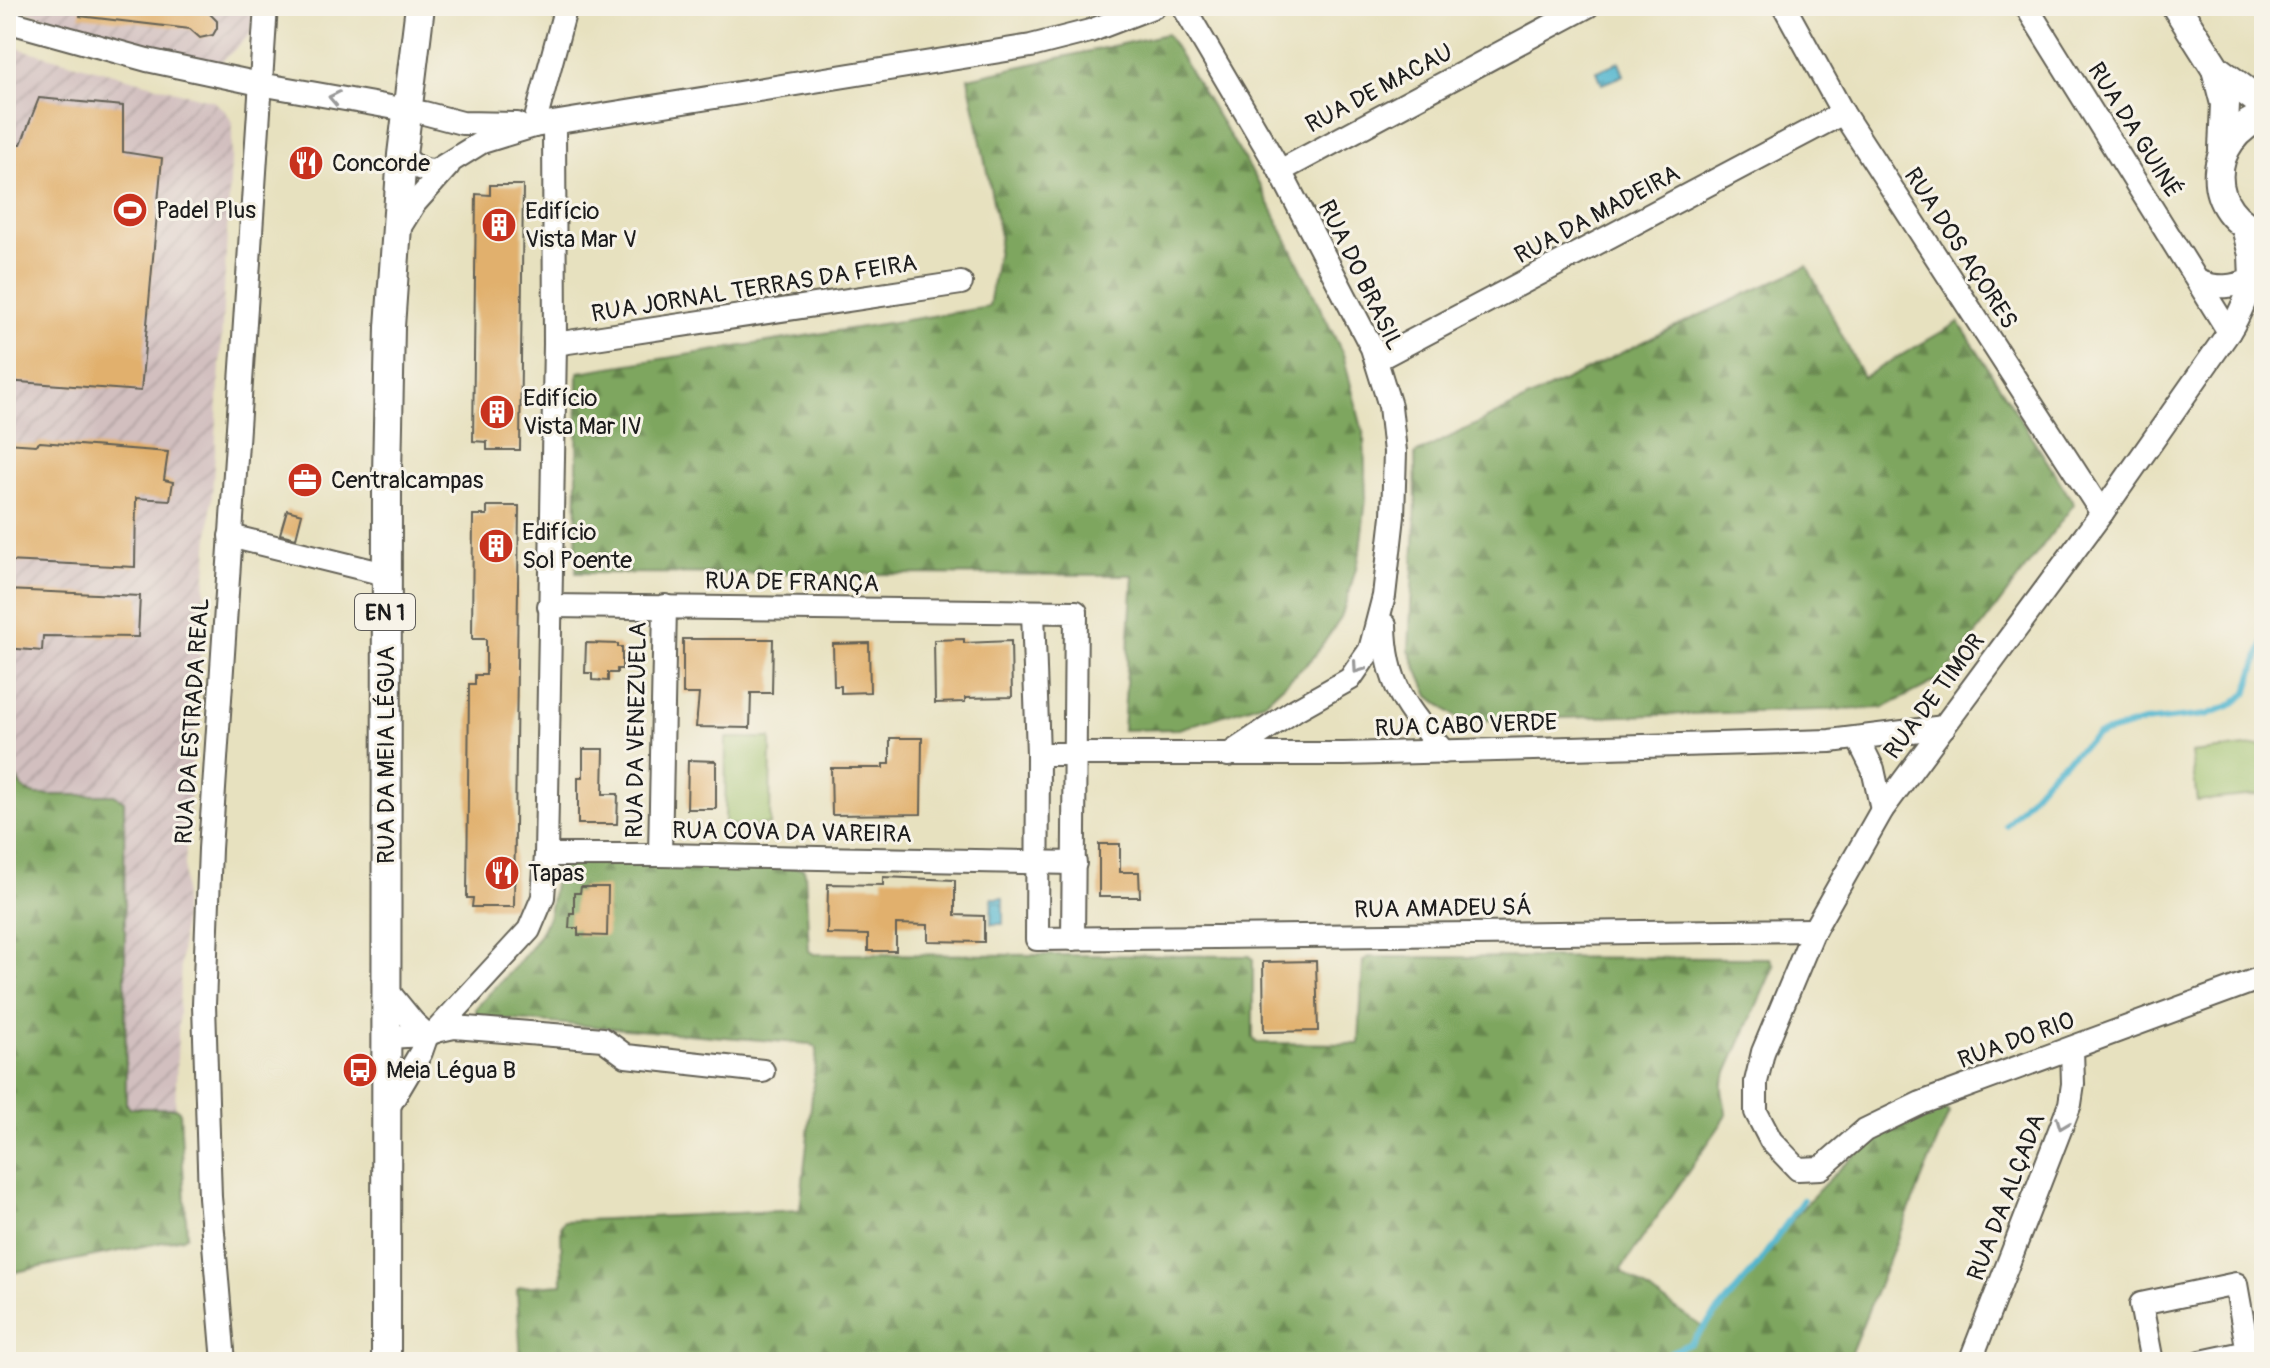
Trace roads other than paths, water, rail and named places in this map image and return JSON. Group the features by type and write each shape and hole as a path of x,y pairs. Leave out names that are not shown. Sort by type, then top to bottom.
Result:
{"main road":[{"name":"RUA DA MEIA LÉGUA","path":"386,1362 385,574 390,327 402,155 415,112 415,55 420,6"},
{"path":"2176,6 2216,69 2225,104 2218,176 2220,190 2225,202 2253,229"},
{"path":"2216,69 2264,105"},
{"path":"2223,149 2240,128 2264,116"}],"street":[{"name":"RUA DA ESTRADA REAL","path":"224,1362 210,1197 204,1005 210,849 266,6"},
{"path":"386,1112 428,1039 529,930 543,897 555,344 544,125 566,6"},
{"path":"397,231 414,204 450,163 462,152 482,142 544,125 1031,46 1090,31 1155,6"},
{"name":"RUA DO BRASIL","path":"1183,6 1280,171 1372,348 1390,406 1395,452 1393,516 1384,596 1385,654 1396,690 1415,719 1444,752"},
{"name":"RUA DE MACAU","path":"1280,171 1588,6"},
{"name":"RUA DOS AÇORES","path":"1784,6 1843,113 2102,513"},
{"name":"RUA DA GUINÉ","path":"2026,6 2229,332"},
{"path":"6,21 147,60 260,84 462,123 544,125"},
{"path":"402,155 412,165 435,171 450,163 456,148 456,132 447,122 415,112"},
{"name":"RUA DA MADEIRA","path":"1376,360 1843,113"},
{"name":"RUA DE TIMOR","path":"2251,280 2253,229"},
{"name":"RUA DE TIMOR","path":"1798,1169 1771,1141 1756,1112 1756,1082 1763,1052 1814,930 1882,810 2102,513 2236,322 2251,280 2264,261"},
{"path":"2200,282 2214,287 2229,287 2251,280"},
{"name":"RUA JORNAL TERRAS DA FEIRA","path":"555,344 961,283"},
{"path":"230,536 385,574"},
{"name":"RUA DO BRASIL","path":"1227,755 1295,710 1350,679 1370,650 1384,596"},
{"name":"RUA DE FRANÇA","path":"549,606 1076,612 1075,756"},
{"name":"RUA DA VENEZUELA","path":"660,855 665,606"},
{"path":"1033,612 1038,754 1036,863"},
{"name":"RUA CABO VERDE","path":"1038,754 1444,752 1858,739 1944,727"},
{"path":"1858,739 1873,769 1882,810"},
{"path":"1073,939 1075,756"},
{"name":"RUA COVA DA VAREIRA","path":"546,855 1075,863"},
{"name":"RUA AMADEU SÁ","path":"1036,863 1037,939 1814,930"},
{"name":"RUA DO RIO","path":"1798,1169 1821,1168 1865,1130 1921,1103 2264,977"},
{"path":"386,989 428,1039"},
{"path":"386,1046 428,1039 454,1027 603,1039 626,1056 763,1071"},
{"name":"RUA DA ALÇADA","path":"1970,1362 2070,1104 2072,1048"},
{"path":"2152,1362 2141,1304 2236,1284 2248,1352 2201,1362"}],"water":[{"path":"1619,62 1624,75 1602,84 1597,71"},
{"path":"992,898 1003,898 1003,924 991,924"}],"waterway":[{"path":"2006,825 2053,771 2097,735 2144,722 2206,715 2234,704 2247,693 2264,640"},
{"path":"1671,1352 1691,1343 1757,1266 1803,1200"}],"place":[{"name":"Concorde","path":"306,163"},
{"name":"Padel Plus","path":"130,210"},
{"name":"Edifício Vista Mar V","path":"499,225"},
{"name":"Edifício Vista Mar IV","path":"497,412"},
{"name":"Centralcampas","path":"305,480"},
{"name":"Edifício Sol Poente","path":"496,546"},
{"name":"Tapas","path":"502,873"},
{"name":"Meia Légua B","path":"360,1070"}]}
